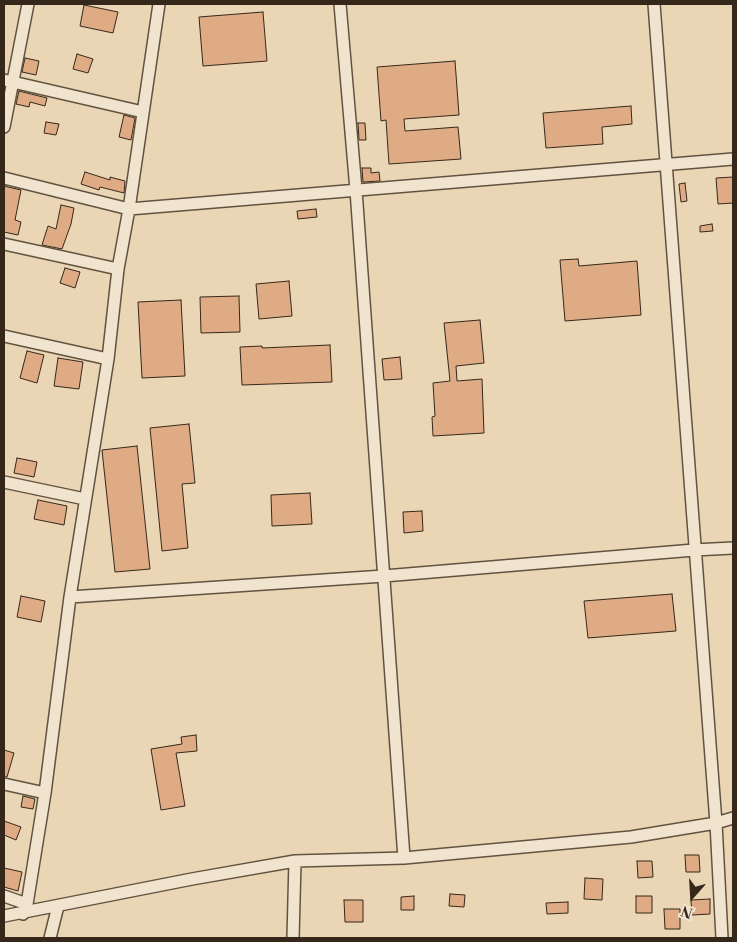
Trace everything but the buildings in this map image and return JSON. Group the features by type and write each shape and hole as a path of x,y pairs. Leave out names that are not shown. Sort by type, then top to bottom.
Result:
{"street":[{"path":"4,127 8,81 28,4"},
{"path":"25,909 45,793 70,597 108,359 118,269 129,209 159,4"},
{"path":"340,4 356,190 404,858"},
{"path":"654,4 716,823 722,938"},
{"path":"8,81 143,112"},
{"path":"4,178 129,209 733,159"},
{"path":"4,244 118,269"},
{"path":"4,336 108,359"},
{"path":"4,482 85,499"},
{"path":"70,597 384,576 733,548"},
{"path":"4,784 45,793"},
{"path":"4,916 25,909 58,906 192,879 295,862 404,858 631,837 716,823 733,818"},
{"path":"293,938 295,862"},
{"path":"4,896 25,909"},
{"path":"50,938 58,906"}]}
